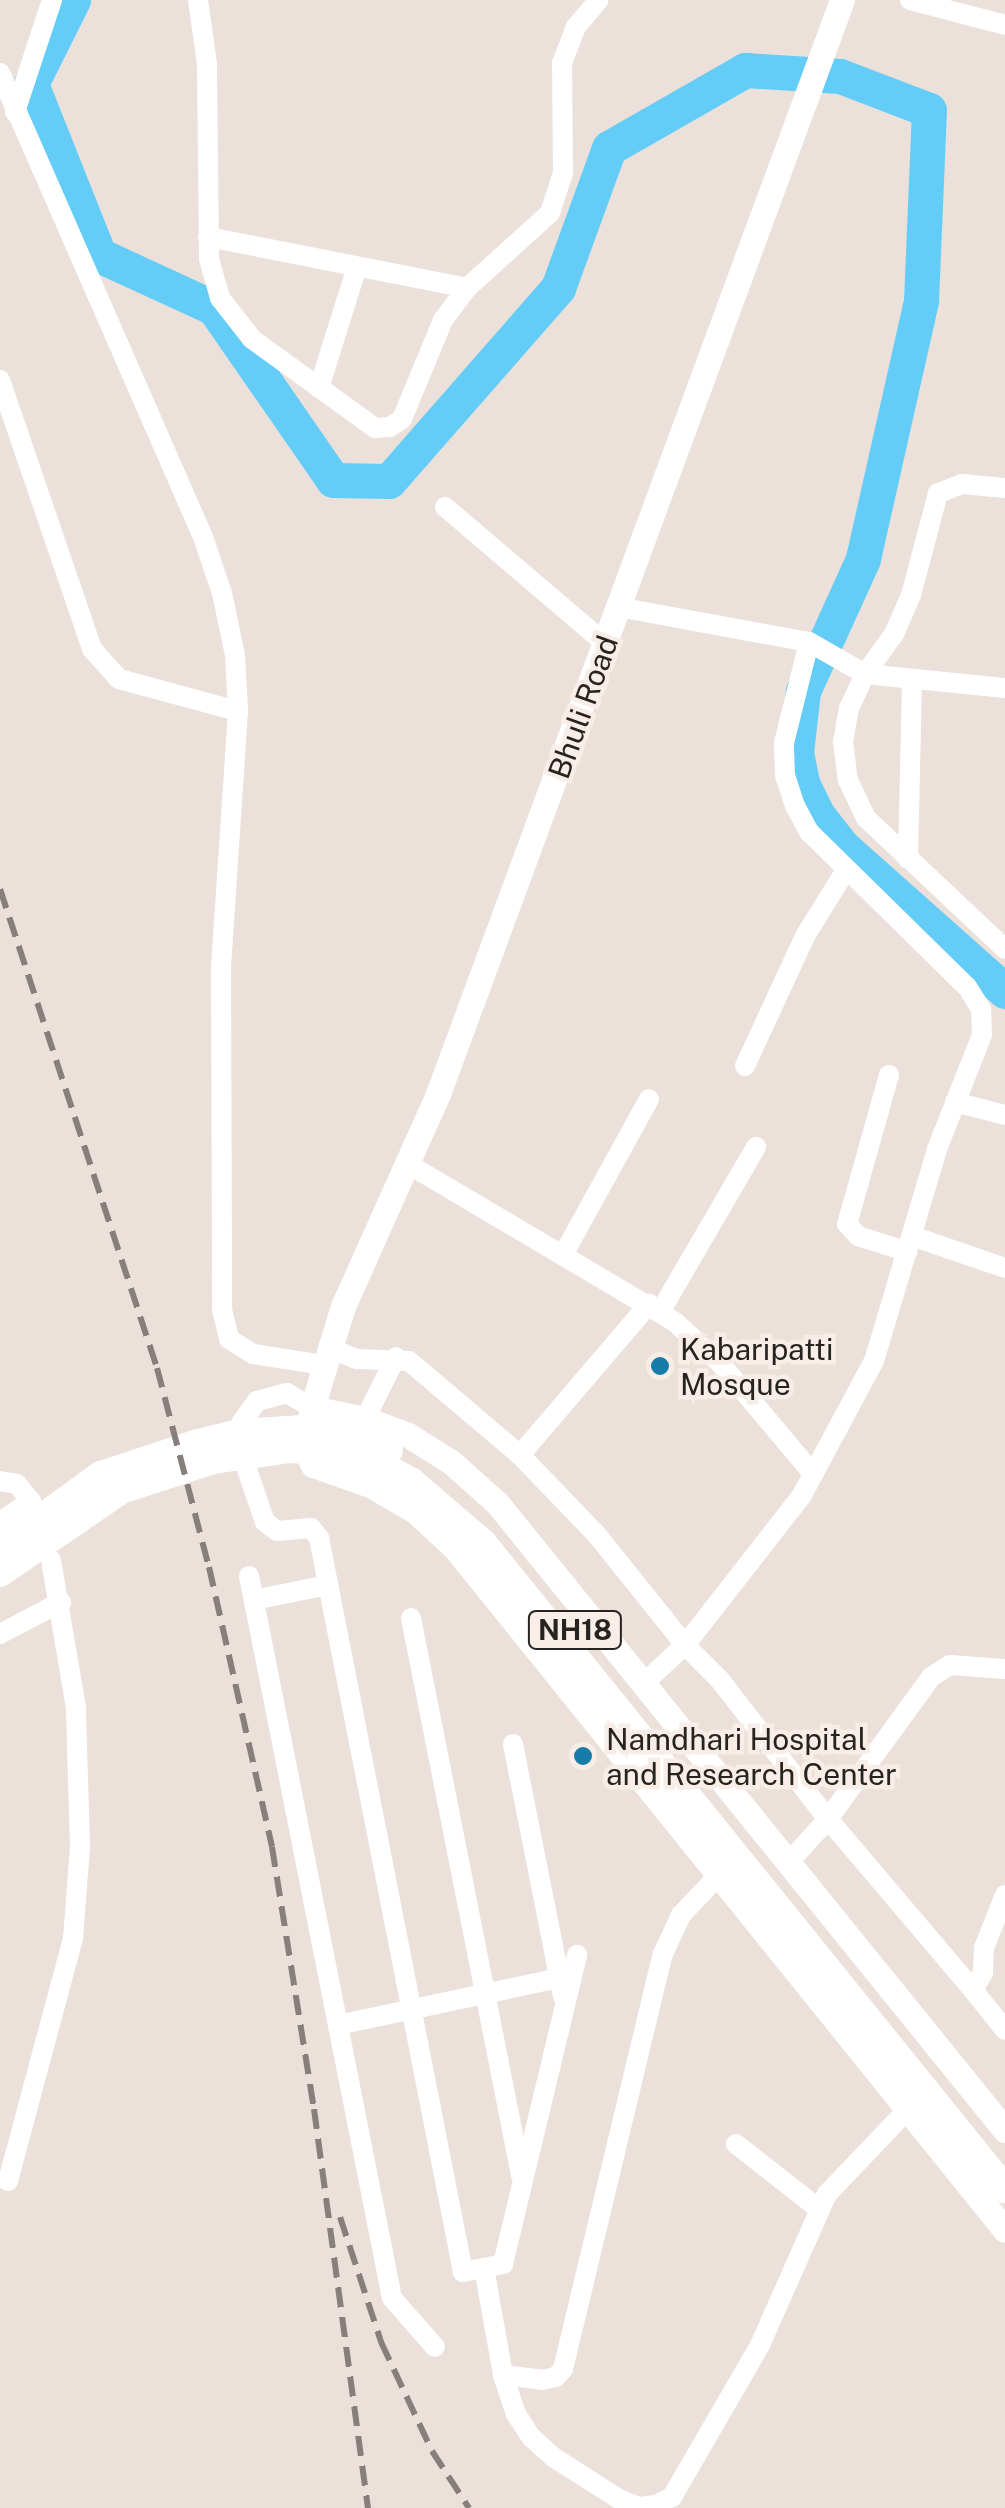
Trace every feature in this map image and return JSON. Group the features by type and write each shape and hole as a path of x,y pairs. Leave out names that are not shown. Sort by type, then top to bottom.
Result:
{"highway":[{"name":"NH18","path":"3,1558 101,1475 239,1433 328,1432 353,1436 408,1458 453,1489 499,1536 1005,2162"},
{"name":"NH18","path":"3,1558 121,1490 213,1460 288,1449 324,1451 383,1466 412,1482 482,1543 1005,2189"}],"main road":[{"name":"Bhuli Road","path":"842,0 539,829 408,1164 326,1356 305,1450 314,1464 391,1496 454,1548 910,2107 1005,2230"},
{"path":"312,1408 365,1419 431,1449 496,1503 1005,2130"}],"street":[{"path":"15,112 52,0"},
{"path":"198,0 207,64 208,237 220,298 252,339 375,428 390,427 402,419 442,320 467,288 550,213 559,194 562,63 576,27 599,0"},
{"path":"910,0 1005,26"},
{"path":"0,73 168,454 222,593 234,655 238,710 221,970 222,1310 229,1339 254,1354 396,1358 428,1372 520,1454 598,1536 1005,2030"},
{"path":"208,237 467,288"},
{"path":"319,388 357,266"},
{"path":"0,380 92,648 119,679 238,710"},
{"path":"1005,488 962,484 938,494 911,595 894,634 865,674 849,708 843,741 848,780 866,818 1005,948"},
{"path":"445,508 606,643"},
{"path":"618,607 813,644 865,674 1005,688"},
{"path":"644,1683 684,1645 802,1495 874,1361 955,1102 982,1034 980,1009 967,986 809,832 786,776 789,713 813,644"},
{"path":"908,859 912,680"},
{"path":"745,1066 805,936 846,870"},
{"path":"889,1075 848,1224 858,1236 910,1244 1005,1268"},
{"path":"563,1254 649,1099"},
{"path":"955,1102 1005,1115"},
{"path":"520,1454 654,1308 756,1147"},
{"path":"408,1164 654,1308 720,1363 812,1474"},
{"path":"365,1419 396,1358"},
{"path":"312,1408 287,1393 258,1401 242,1422 241,1452 260,1517 277,1530 304,1527 316,1531 463,2272 503,2264 576,1955"},
{"path":"0,1522 31,1500 9,1483"},
{"path":"8,2181 73,1938 80,1780 76,1708 51,1560"},
{"path":"249,1576 392,2298 436,2347"},
{"path":"254,1600 328,1585"},
{"path":"0,1634 61,1602"},
{"path":"410,1618 523,2182"},
{"path":"789,1862 828,1819 931,1676 950,1666 1005,1669"},
{"path":"513,1744 565,2004"},
{"path":"503,2375 542,2380 556,2377 563,2369 663,1954 681,1915 719,1875"},
{"path":"973,1990 984,1973 984,1948 1005,1894"},
{"path":"338,2025 560,1978"},
{"path":"484,2268 503,2375 516,2414 553,2457 619,2499 639,2506 656,2505 672,2497 760,2346 819,2210 844,2175 910,2107"},
{"path":"736,2144 819,2210"}],"waterway":[{"path":"73,0 31,84 99,255 214,308 333,480 389,481 558,288 609,148 745,70 840,76 929,110 921,301 863,559 803,691 796,752 802,783 817,814 842,846 1005,991"}],"railway":[{"path":"0,889 157,1368 209,1567 272,1847 314,2109 368,2508"},
{"path":"340,2217 381,2342 432,2451 469,2508"}],"place":[{"name":"Kabaripatti Mosque","path":"660,1366"},
{"name":"Namdhari Hospital and Research Center","path":"583,1756"}]}
